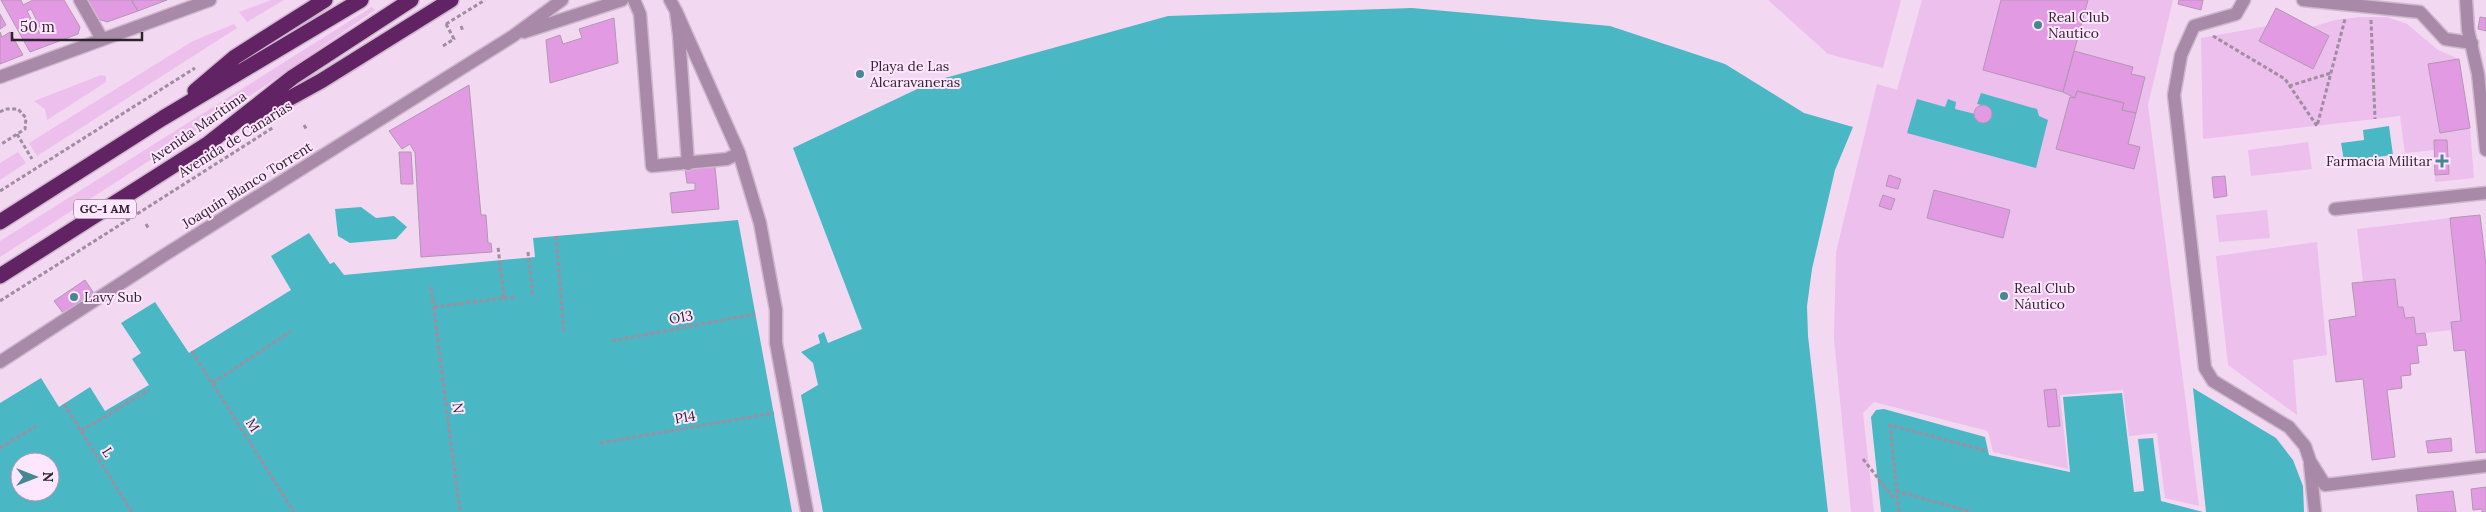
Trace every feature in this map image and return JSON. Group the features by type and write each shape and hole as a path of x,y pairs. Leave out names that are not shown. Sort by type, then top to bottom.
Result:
{"highway":[{"path":"164,118 235,57 324,0"},
{"name":"Avenida Marítima","path":"0,222 164,118 361,0"},
{"name":"Avenida Marítima","path":"0,276 209,143 293,77 411,0"},
{"path":"209,143 320,81 451,0"}],"street":[{"path":"80,0 102,39"},
{"name":"Joaquín Blanco Torrent","path":"0,362 166,254 513,36 562,0"},
{"name":"Joaquín Blanco Torrent","path":"513,36 622,0"},
{"path":"634,0 640,14 652,166 727,159 739,153"},
{"path":"2244,0 2236,14 2194,26 2181,55 2174,95 2205,368 2213,381 2289,427 2305,446 2310,461 2325,486 2486,466"},
{"path":"2303,0 2420,12 2444,39 2472,43"},
{"path":"2466,0 2478,74 2486,150"},
{"path":"0,77 205,1"},
{"path":"673,5 688,164"},
{"path":"673,5 739,153 760,223 776,310 776,343 807,512"},
{"path":"2335,209 2486,194"},
{"path":"2310,461 2315,512"}],"path":[{"path":"438,28 484,0"},
{"path":"2371,17 2375,119"},
{"path":"2213,36 2285,79 2317,126 2346,19"},
{"path":"443,46 454,39 446,24"},
{"path":"461,26 464,31"},
{"path":"0,192 196,68"},
{"path":"2289,86 2331,73"},
{"path":"0,112 5,108 18,108 26,118 25,129 0,145"},
{"path":"304,125 307,130"},
{"name":"Avenida de Canarias","path":"0,301 275,126"},
{"path":"17,134 32,159"},
{"path":"146,224 149,229"},
{"path":"556,236 564,332"},
{"path":"498,247 504,298"},
{"path":"528,252 533,296"},
{"name":"N","path":"431,287 460,512"},
{"path":"434,306 515,297"},
{"name":"O13","path":"612,341 755,314"},
{"path":"213,383 291,332"},
{"name":"M","path":"192,351 294,512"},
{"path":"81,431 149,390"},
{"name":"L","path":"64,404 132,512"},
{"name":"P14","path":"600,443 774,413"},
{"path":"1899,512 1890,425 1987,451"},
{"path":"0,448 36,426"},
{"path":"1863,459 1892,496 1897,496"},
{"path":"1896,491 1972,512"}],"shaded area":[{"path":"271,0 284,0 247,22 239,12"},
{"path":"1768,0 1901,0 1883,68 1828,54"},
{"name":"Real Club Náutico","path":"1922,0 2173,0 2148,105 2199,506 2165,498 2157,433 2129,436 2123,390 2060,395 2068,469 1993,452 1988,431 1874,402 1863,413 1874,512 1851,512 1834,339 1836,252 1877,84 1897,90"},
{"path":"372,7 375,10 265,86 0,257 0,241"},
{"path":"2360,17 2387,17 2407,24 2438,50 2459,59 2428,65 2440,133 2470,128 2474,178 2435,182 2434,150 2405,153 2400,116 2203,139 2201,38 2267,26 2259,40 2313,68 2329,36 2312,27 2335,20"},
{"path":"234,24 237,28 37,156 29,143 193,41"},
{"path":"101,75 106,76 106,82 47,120 45,109 34,101"},
{"path":"2308,142 2312,169 2251,176 2248,150"},
{"path":"18,152 26,163 0,180 0,163"},
{"path":"2267,210 2270,238 2219,242 2216,215"},
{"path":"2450,218 2461,321 2451,322 2452,330 2416,334 2414,317 2405,318 2403,307 2398,307 2395,279 2363,282 2357,229"},
{"path":"2317,242 2327,355 2293,360 2297,415 2228,365 2216,256"}],"water":[{"path":"1412,8 1610,26 1725,64 1804,113 1853,127 1835,170 1812,269 1807,306 1808,336 1828,512 823,512 801,395 818,385 813,363 801,352 820,343 818,335 824,332 828,343 862,329 793,148 934,81 1168,16"},
{"path":"1981,93 2037,109 2039,116 2048,120 2036,168 1907,133 1917,99 1945,107 1948,99 1956,102 1955,109 1975,114 1979,121 1988,121 1992,112 1987,106 1977,104"},
{"path":"2389,126 2393,155 2344,161 2341,143 2364,140 2363,130"},
{"path":"361,207 376,218 394,216 407,227 396,239 350,243 338,236 335,209"},
{"path":"738,220 792,512 0,512 0,403 41,378 59,407 90,387 105,411 149,385 132,359 141,353 121,323 155,302 189,353 291,290 271,256 309,233 330,264 334,262 344,275 535,257 533,238"},
{"path":"2193,388 2276,438 2293,460 2303,486 2304,512 2206,512"},
{"path":"2122,393 2134,492 2144,491 2138,439 2153,438 2161,501 2203,512 1881,512 1871,417 1876,410 1884,409 1985,437 1989,455 2070,472 2063,397"}],"building":[{"path":"1,0 21,0 23,5 33,0 64,0 80,27 78,34 30,52","holes":["31,9 36,19 32,21 27,11","49,23 52,28 40,34 37,28"]},
{"path":"87,0 131,0 138,11 107,22 98,19"},
{"path":"133,0 167,0 138,11"},
{"name":"Real Club Nautico","path":"2001,0 2088,0 2063,92 1983,70"},
{"path":"2179,0 2203,0 2201,10 2178,4"},
{"path":"2276,8 2329,36 2313,69 2259,41"},
{"path":"0,14 6,25 0,29"},
{"path":"2480,17 2486,18 2486,31 2478,29"},
{"path":"614,18 618,63 550,83 546,40 560,35 563,44 582,38 579,29"},
{"path":"0,32 2,37 10,32 23,55 0,64"},
{"path":"2074,51 2133,67 2131,74 2145,77 2136,113 2122,110 2124,103 2077,91 2075,98 2063,92"},
{"path":"2459,59 2470,128 2440,133 2428,64"},
{"path":"469,85 481,215 486,215 488,243 491,243 492,252 421,257 415,153 410,144 402,149 389,131"},
{"path":"2077,91 2124,103 2122,110 2136,113 2128,144 2140,147 2134,169 2056,149 2070,97 2075,98"},
{"path":"1983,105 1989,108 1992,114 1989,120 1983,123 1977,120 1974,114 1977,108"},
{"path":"2434,140 2447,140 2449,174 2435,175"},
{"path":"399,152 411,152 413,184 401,184"},
{"path":"715,167 719,209 672,213 670,193 695,190 695,183 687,183 685,169"},
{"path":"1889,175 1901,179 1898,189 1886,186"},
{"path":"2225,176 2227,196 2214,198 2212,177"},
{"path":"1934,190 2010,210 2003,238 1927,218"},
{"path":"1883,195 1895,199 1891,210 1879,206"},
{"path":"2480,215 2486,265 2486,452 2476,453 2465,350 2454,351 2451,322 2461,321 2450,218"},
{"path":"2395,279 2398,307 2403,307 2405,318 2414,317 2416,334 2425,333 2427,345 2417,346 2419,363 2410,364 2411,375 2401,376 2402,388 2387,390 2395,457 2372,460 2363,379 2336,382 2329,320 2356,316 2352,283"},
{"name":"Lavy Sub","path":"85,280 93,292 63,313 54,301"},
{"path":"2056,389 2060,426 2048,427 2044,390"},
{"path":"2451,438 2452,451 2428,453 2426,441"},
{"path":"2486,487 2486,512 2482,512 2482,509 2473,510 2471,489"},
{"path":"2453,491 2456,512 2418,512 2416,495"}],"place":[{"name":"Real Club Nautico","path":"2038,25"},
{"name":"Playa de Las Alcaravaneras","path":"860,74"},
{"name":"Farmacia Militar","path":"2442,161"},
{"name":"Real Club Náutico","path":"2004,296"},
{"name":"Lavy Sub","path":"74,297"}]}
